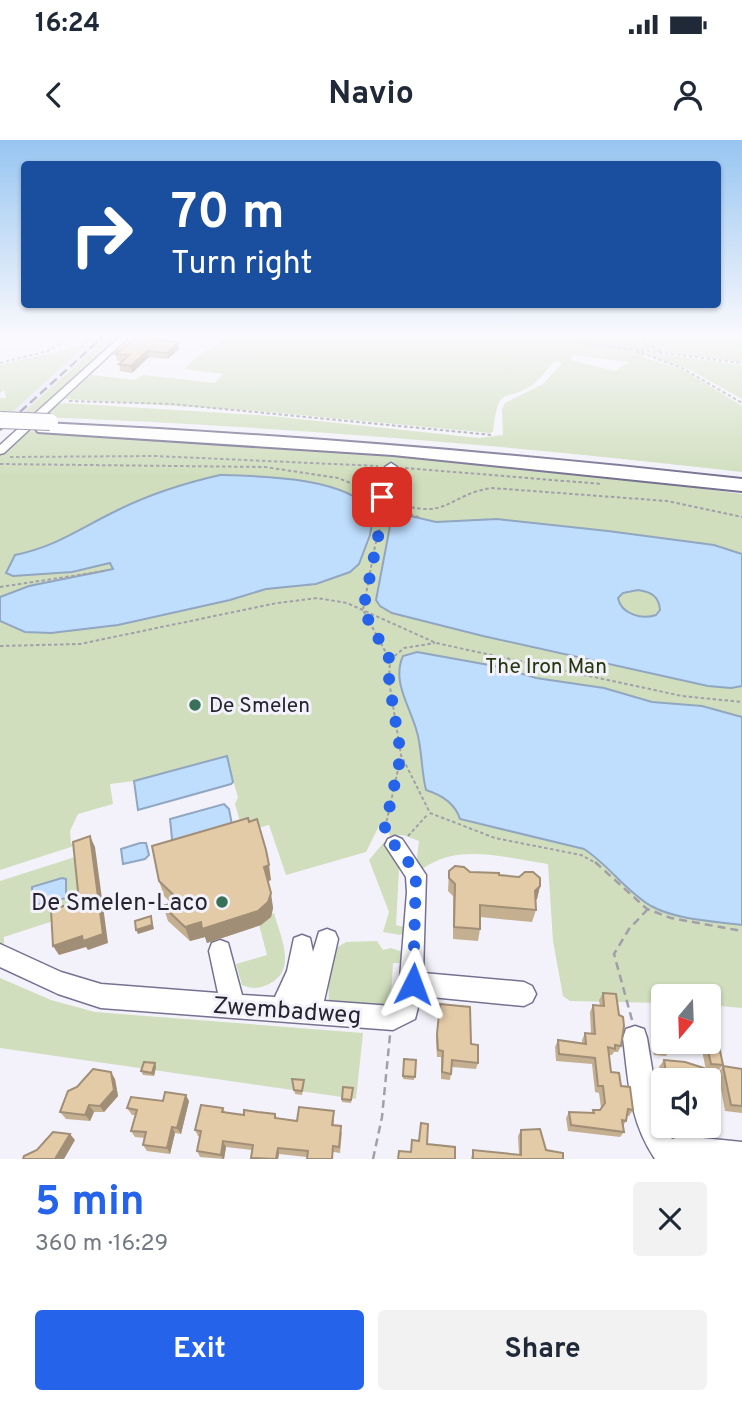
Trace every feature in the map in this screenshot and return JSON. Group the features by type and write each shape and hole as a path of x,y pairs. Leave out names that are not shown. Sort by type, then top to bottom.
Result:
{"highway":[{"path":"0,420 474,456 742,485"},
{"path":"0,427 47,425 359,439 606,462 742,478"}],"street":[{"path":"0,451 76,384"},
{"path":"385,501 391,467"},
{"path":"393,1018 407,1011 413,984 416,875 395,845"},
{"path":"310,1012 327,939"},
{"path":"281,1009 302,964 302,946"},
{"path":"220,951 233,1006"},
{"name":"Zwembadweg","path":"0,955 58,983 101,996 393,1018"},
{"path":"413,984 524,994"},
{"path":"635,1038 648,1123 668,1157 683,1149 742,1155"}],"path":[{"path":"709,384 742,403"},
{"path":"57,401 172,404 492,435"},
{"path":"0,457 155,456 391,467 604,484"},
{"path":"0,464 265,467 338,478 421,518"},
{"path":"385,501 432,509 449,506 467,493 480,489 524,490 667,501 742,517"},
{"path":"385,501 363,610 390,660 389,681 401,755 430,813 495,838 581,855 598,864 647,909 671,918 742,931"},
{"path":"0,587 105,571"},
{"path":"0,646 35,649 98,640 309,598 331,599 363,610 436,643 682,696 742,702"},
{"path":"390,660 404,648 436,643"},
{"path":"401,755 384,832 395,845 415,830 430,813"},
{"path":"631,1006 614,954 629,929 647,909"},
{"path":"373,1159 382,1117 393,1018"}],"shaded area":[{"path":"44,384 56,384 18,417 7,417"}],"green space":[{"path":"0,384 44,384 7,417 0,417 0,398 6,398 4,390 0,393"},
{"path":"56,384 69,384 32,417 18,417"},
{"path":"82,384 534,384 501,399 493,432 490,433 257,411 65,399"},
{"path":"543,384 706,384 742,406 742,472 392,438 40,417 54,405 64,403 271,416 479,438 503,435 502,409 505,403"},
{"path":"714,384 742,384 742,399"},
{"name":"The Iron Man","path":"27,431 385,454 742,494 742,1008 721,1006 721,984 651,984 651,1003 570,1001 563,996 553,941 548,864 466,854 435,861 421,870 416,866 419,841 403,835 390,836 388,829 379,826 366,852 286,875 269,825 243,832 235,804 238,797 226,757 134,781 110,784 113,804 78,814 70,831 71,843 74,846 0,870 0,455"},
{"path":"388,841 405,868 399,869 396,925 408,928 407,932 400,935 383,932 389,912 369,860 384,842"},
{"path":"78,856 84,911 4,937 4,955 0,953 0,881"},
{"path":"274,913 285,952 283,970 278,978 265,986 256,988 242,985 236,964 267,955 257,917"},
{"path":"377,941 383,950 391,948 403,952 405,963 393,963 391,996 403,996 396,1011 329,1008 328,970 336,948 346,942"},
{"path":"0,978 51,1000 95,1012 363,1033 356,1099 0,1048"}],"water":[{"path":"220,475 304,481 346,492 362,502 374,514 370,535 359,564 350,572 316,584 266,589 230,600 118,625 51,633 25,632 0,621 0,597 29,586 113,569 110,563 72,572 13,576 6,573 15,555 56,542 143,499"},
{"path":"406,515 436,522 497,519 714,545 742,554 742,686 708,686 392,613 380,606 376,600 390,526 397,518","holes":["638,590 654,596 658,601 660,610 656,615 645,617 633,614 620,604 618,598 623,593"]},
{"path":"417,652 500,667 536,678 604,688 652,702 702,706 742,717 742,925 661,911 633,893 584,849 460,819 447,800 426,790 417,730 399,677 403,656"},
{"path":"227,756 233,782 231,784 138,810 134,781"},
{"path":"224,804 229,809 233,830 173,848 170,819"},
{"path":"146,843 149,855 145,859 123,864 121,849"},
{"path":"66,879 66,898 33,906 32,887"}],"building":[{"path":"248,818 249,822 257,819 266,850 269,865 264,867 271,893 268,902 258,911 202,929 201,922 185,927 163,906 180,901 159,881 152,846"},
{"path":"90,836 103,934 83,941 82,936 53,946 51,910 79,901 73,842"},
{"path":"455,866 464,867 470,872 519,877 525,872 533,872 540,878 540,886 535,891 536,910 480,905 480,929 454,927 455,884 449,878 449,871"},
{"path":"151,916 152,925 136,930 135,921"},
{"path":"603,993 616,994 619,1015 623,1017 621,1046 615,1045 615,1049 608,1047 611,1072 619,1073 621,1086 630,1087 633,1110 628,1109 626,1121 622,1120 624,1132 571,1125 569,1112 594,1113 593,1110 600,1110 605,1103 603,1086 598,1086 595,1058 559,1054 558,1040 586,1044 585,1033 595,1034 593,1005 604,1006"},
{"path":"440,1004 470,1007 471,1044 478,1045 478,1063 452,1060 451,1074 442,1072 443,1051 438,1050"},
{"path":"709,1054 721,1054 723,1065 711,1064"},
{"path":"404,1059 416,1060 415,1077 403,1076"},
{"path":"664,1060 685,1062 704,1068 665,1068"},
{"path":"144,1062 155,1063 152,1073 141,1071"},
{"path":"723,1066 742,1069 742,1106 731,1105"},
{"path":"93,1069 111,1072 114,1090 100,1106 89,1105 85,1115 60,1112 68,1091 77,1087"},
{"path":"292,1079 304,1080 302,1091 294,1090"},
{"path":"343,1087 353,1088 351,1100 342,1099"},
{"path":"165,1092 186,1095 177,1128 172,1127 167,1148 143,1145 146,1132 131,1131 137,1110 127,1108 131,1097 163,1101"},
{"path":"201,1105 223,1108 222,1112 244,1115 244,1110 275,1114 275,1118 297,1121 299,1107 334,1111 332,1125 341,1126 339,1147 333,1146 332,1159 307,1159 308,1151 278,1148 276,1159 251,1158 253,1145 223,1141 221,1155 197,1151 201,1131 195,1130"},
{"path":"421,1123 428,1124 427,1144 455,1147 455,1159 398,1159 399,1151 411,1152 412,1140 419,1141"},
{"path":"540,1129 546,1150 563,1153 563,1159 473,1159 473,1150 521,1155 521,1130"},
{"path":"53,1132 70,1134 55,1159 23,1159 37,1150"}],"railway":[{"path":"0,430 51,384"}],"place":[{"name":"De Smelen","path":"195,705"},
{"name":"De Smelen-Laco","path":"222,902"}],"route":[{"path":"382,497 386,498 386,507 375,546 363,610 390,660 389,681 401,755 384,832 416,875 413,984"}]}
